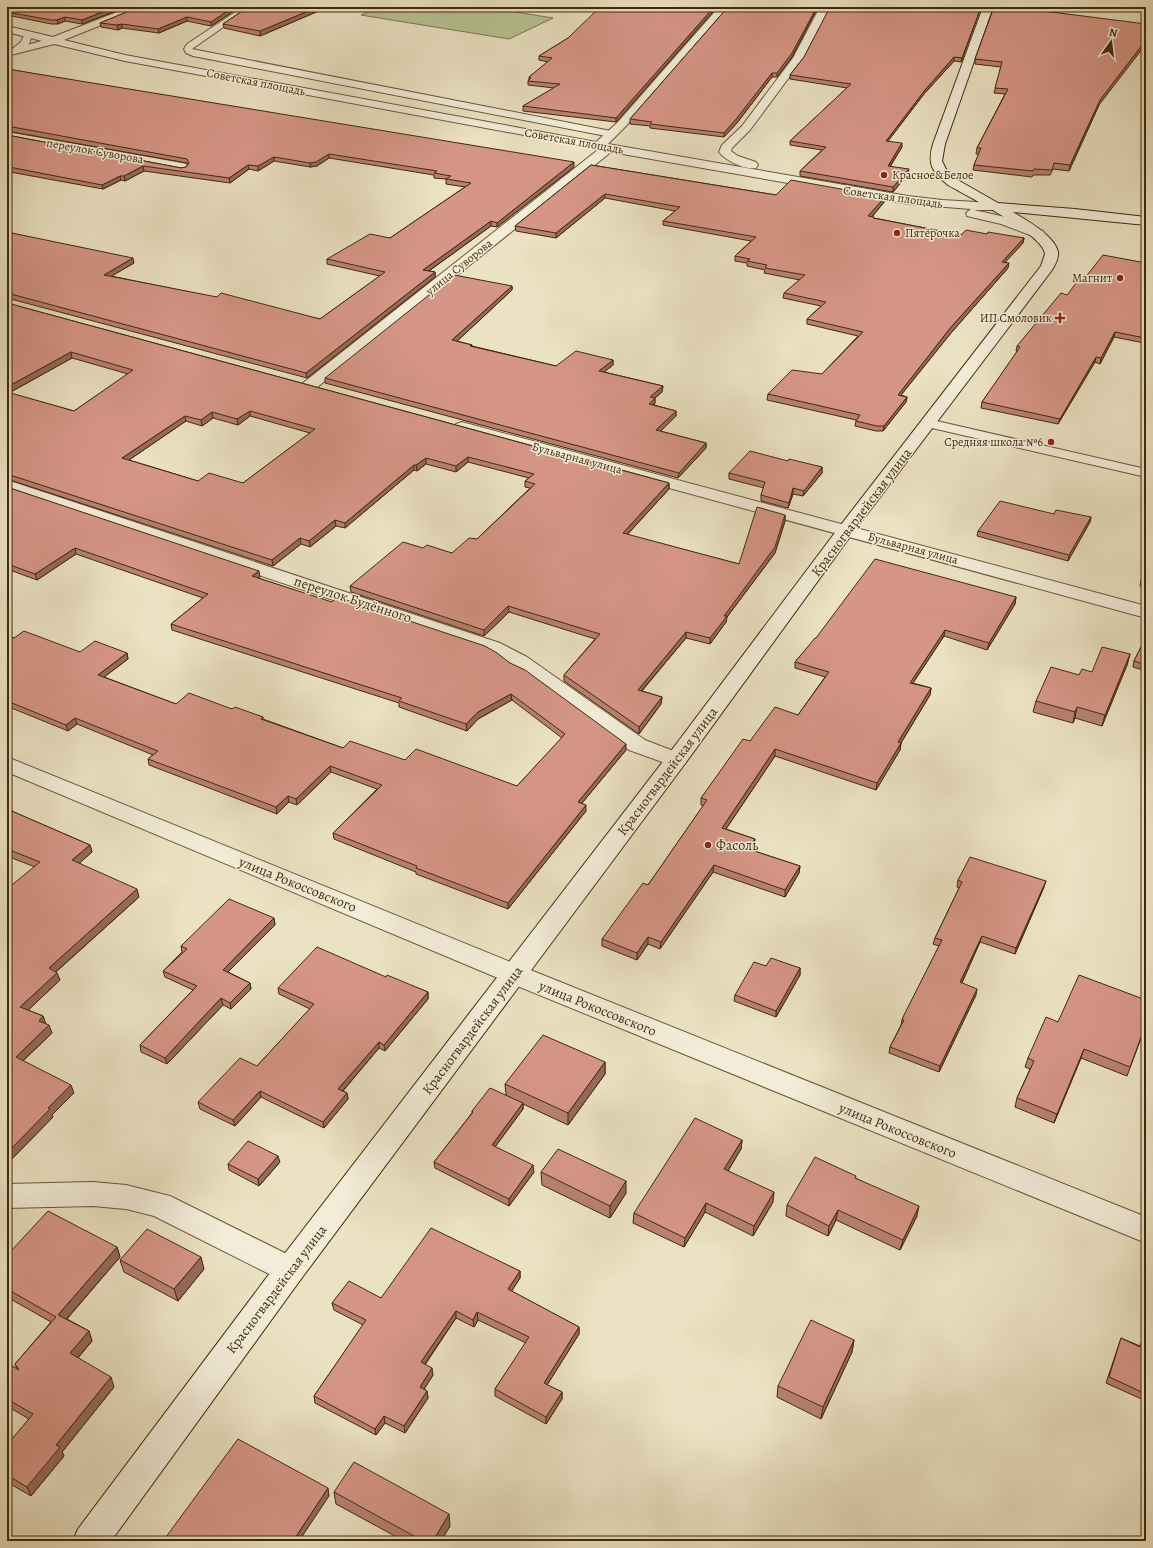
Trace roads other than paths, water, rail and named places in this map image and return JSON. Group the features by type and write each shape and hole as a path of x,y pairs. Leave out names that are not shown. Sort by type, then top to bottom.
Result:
{"street":[{"path":"11,52 53,41 138,7"},
{"name":"улица Суворова","path":"309,386 603,147 611,134 724,7"},
{"path":"778,178 772,171 729,157 724,150 728,144 741,133 776,90 798,58 825,7"},
{"path":"927,203 944,202 955,198 957,192 937,165 936,152 988,7"},
{"name":"Советская площадь","path":"7,29 133,59 603,147 908,200 927,203 1075,213 1146,221"},
{"name":"переулок Суворова","path":"7,136 182,167"},
{"path":"949,180 994,207 1046,233"},
{"path":"949,180 972,191 1007,201 1075,213"},
{"path":"908,200 991,217 1046,233"},
{"path":"1046,233 1062,220 1080,217 1124,219"},
{"name":"Красногвардейская улица","path":"90,1541 290,1270 676,760 846,530 1047,267 1051,255 1046,233"},
{"name":"Бульварная улица","path":"448,423 1146,612"},
{"name":"переулок Будённого","path":"7,485 493,647 520,661 637,745 676,760"},
{"name":"улица Рокоссовского","path":"7,764 514,974 1146,1230"},
{"path":"7,1196 93,1194 126,1196 160,1205 290,1270"}],"lane":[{"path":"248,7 190,46 188,49 189,51 611,134"},
{"path":"11,52 27,43 29,39 28,35"},
{"path":"928,423 1146,473"}],"place":[{"name":"Красное&Белое","path":"884,175"},
{"name":"Пятёрочка","path":"897,233"},
{"name":"Магнит","path":"1120,278"},
{"name":"ИП Смоловик","path":"1060,318"},
{"name":"Средняя школа №6","path":"1051,442"},
{"name":"Фасоль","path":"708,845"}]}
